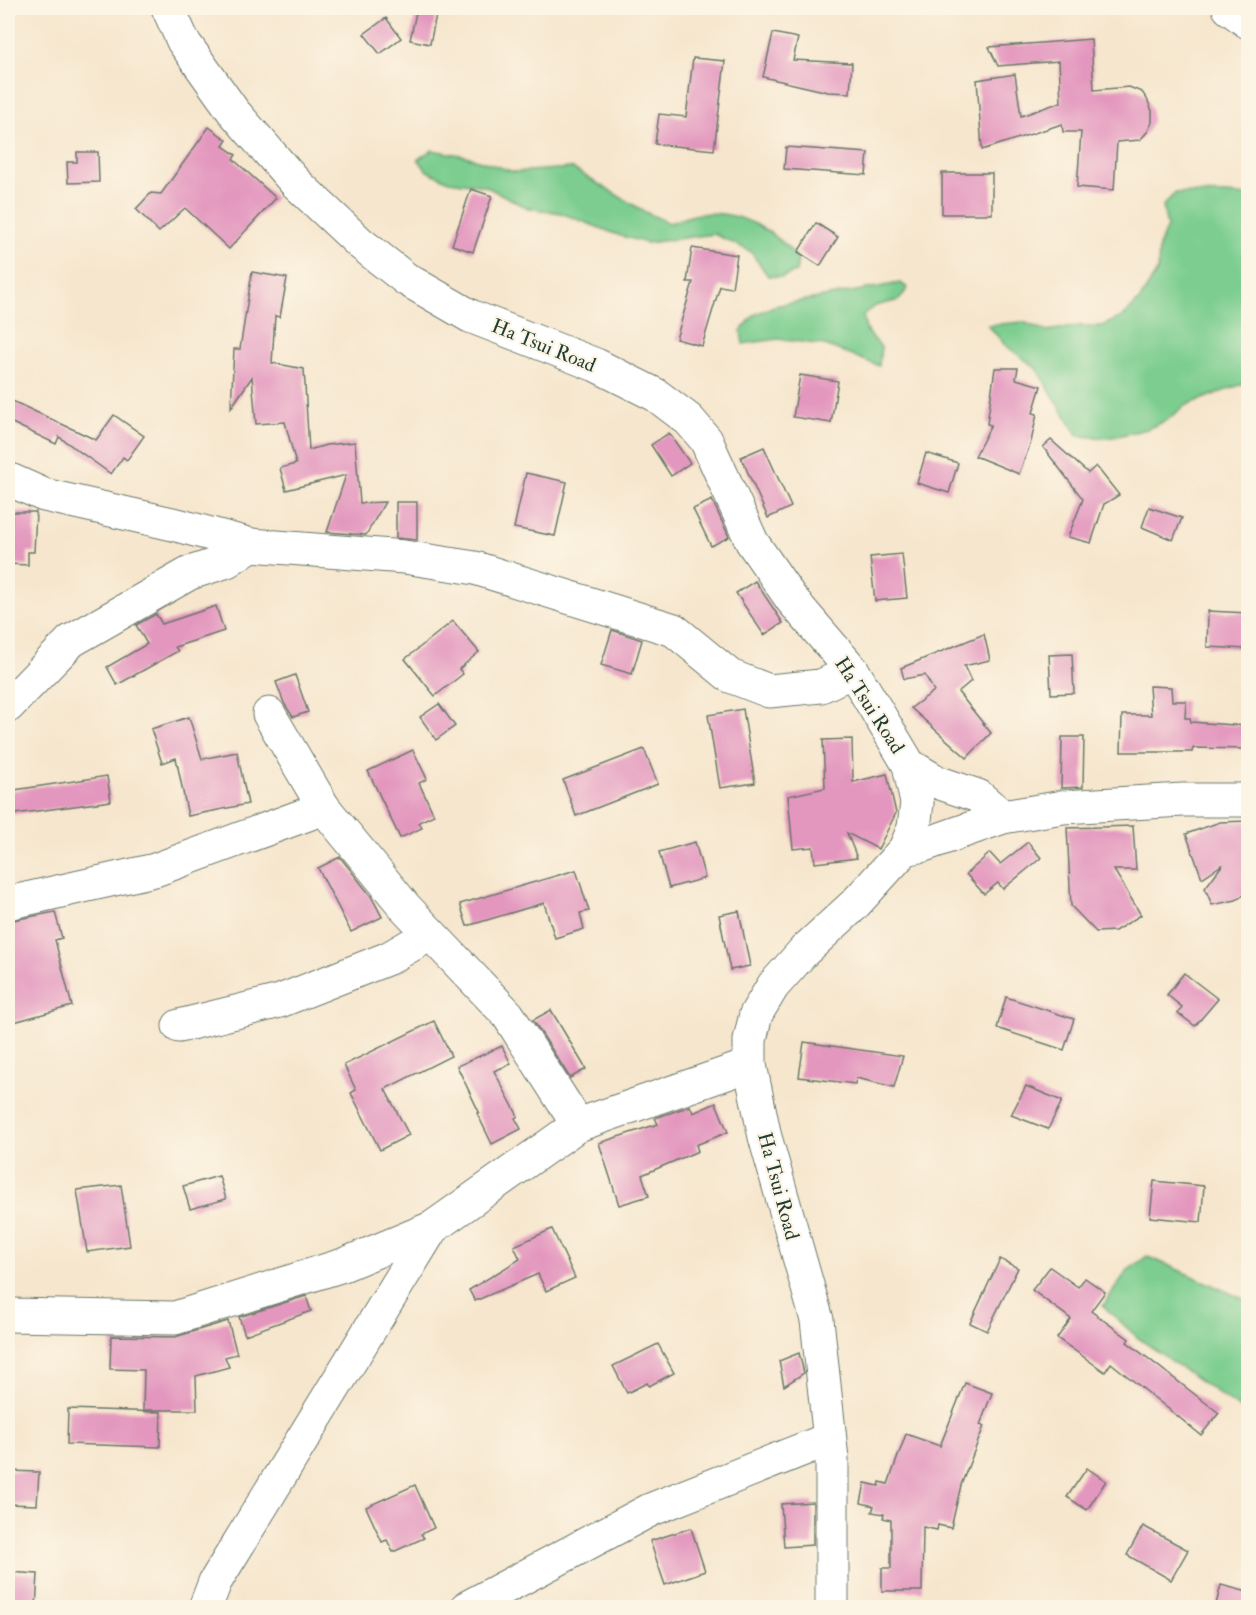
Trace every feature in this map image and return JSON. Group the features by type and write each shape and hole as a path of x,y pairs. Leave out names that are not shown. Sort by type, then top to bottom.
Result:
{"street":[{"name":"Ha Tsui Road","path":"168,8 183,40 233,111 295,182 360,243 406,279 470,316 596,365 656,395 689,420 706,440 752,542 792,600 853,671 909,765 917,803 914,828 906,849 854,905 804,951 773,986 756,1014 750,1040 750,1065 765,1137 817,1320 832,1459 832,1608"},
{"path":"1229,8 1248,22"},
{"path":"8,479 44,495 177,525 251,545 404,557 475,568 674,630 730,676 769,691 821,686 853,671"},
{"path":"8,706 71,641 190,573 227,561 251,545"},
{"path":"269,714 324,807 405,908 508,1016 578,1125"},
{"path":"909,765 937,782 978,796 1003,817"},
{"path":"906,849 924,845 1003,817 1063,807 1183,800 1248,800"},
{"path":"8,903 154,870 324,807"},
{"path":"179,1026 280,1001 389,958 430,934"},
{"path":"8,1315 175,1318 343,1265 432,1228 578,1125 750,1065"},
{"path":"205,1608 215,1582 432,1228"},
{"path":"466,1608 650,1510 829,1439"}],"green space":[{"path":"432,150 466,156 514,172 572,168 645,212 669,223 688,216 714,213 742,218 767,231 789,249 798,259 796,272 782,277 768,276 750,251 714,234 647,243 618,235 561,213 528,208 485,186 449,181 427,171 418,159"},
{"path":"1175,193 1248,196 1248,382 1186,405 1167,420 1147,429 1109,438 1078,436 1036,368 1005,345 988,325 1023,322 1046,331 1079,326 1102,326 1124,316 1141,298 1158,270 1159,246 1167,227 1163,206"},
{"path":"900,283 908,288 899,300 875,306 863,315 866,330 881,347 879,366 825,345 778,339 743,344 741,331 754,315 774,306"},
{"path":"1147,1256 1248,1301 1248,1414 1138,1338 1103,1306 1127,1271"}],"building":[{"path":"417,8 437,10 430,44 410,40"},
{"path":"386,18 401,38 380,54 364,34"},
{"path":"773,33 798,38 793,60 852,63 850,93 828,92 763,77"},
{"path":"1091,39 1094,90 1129,87 1142,92 1152,111 1152,122 1140,140 1117,142 1114,190 1077,187 1081,132 1063,132 1062,124 982,150 977,80 1015,74 1021,116 1061,102 1059,61 998,66 989,47"},
{"path":"693,58 725,61 714,150 655,144 659,114 686,117"},
{"path":"209,127 227,140 223,146 236,155 233,159 276,198 229,249 185,208 159,232 136,209 151,193 161,194"},
{"path":"786,147 868,153 866,175 784,169"},
{"path":"77,152 98,152 99,182 68,183 67,162 77,162"},
{"path":"942,173 992,173 992,214 942,214"},
{"path":"471,189 492,196 473,252 452,245"},
{"path":"816,223 838,237 820,266 798,252"},
{"path":"692,248 737,255 732,288 720,286 702,346 676,339 693,282 687,282"},
{"path":"252,272 287,278 280,317 275,316 272,363 304,369 309,450 326,445 355,442 360,503 385,502 366,535 327,532 346,475 286,490 280,468 296,464 285,422 256,424 252,377 231,408 234,349 240,349"},
{"path":"995,368 1018,368 1016,379 1041,386 1033,413 1037,414 1031,442 1019,474 975,456 991,425 987,424"},
{"path":"800,375 838,381 831,423 793,417"},
{"path":"8,399 96,440 114,415 144,436 127,460 123,457 111,474 59,437 56,444 8,421"},
{"path":"669,433 690,463 671,476 651,445"},
{"path":"1051,440 1088,473 1096,466 1119,495 1104,504 1091,543 1068,537 1083,499 1043,447"},
{"path":"764,447 791,507 768,518 741,457"},
{"path":"926,453 958,463 949,493 917,483"},
{"path":"526,473 567,482 555,536 514,528"},
{"path":"712,500 729,537 711,546 693,509"},
{"path":"396,502 417,502 417,540 396,538"},
{"path":"1149,507 1182,518 1173,540 1142,527"},
{"path":"12,512 36,512 34,552 28,552 28,565 8,564 8,531 11,531"},
{"path":"902,554 907,598 875,601 870,557"},
{"path":"755,581 783,623 764,635 736,593"},
{"path":"216,606 224,631 175,647 178,651 117,685 107,667 147,644 136,625 156,614 162,624"},
{"path":"1208,611 1248,613 1248,649 1207,647"},
{"path":"453,621 479,652 459,669 463,674 435,696 405,659"},
{"path":"612,630 642,640 632,674 601,665"},
{"path":"984,634 990,660 964,666 971,681 958,692 991,733 967,758 911,708 934,691 925,675 904,679 901,668"},
{"path":"1072,654 1074,693 1051,694 1049,655"},
{"path":"295,675 308,712 293,717 284,703 276,682"},
{"path":"1149,686 1171,687 1172,701 1186,701 1185,718 1190,718 1191,722 1248,726 1248,749 1193,748 1192,752 1121,752 1122,715 1151,715"},
{"path":"439,704 455,726 436,740 420,717"},
{"path":"743,709 755,783 720,788 708,715"},
{"path":"189,717 202,759 237,752 248,804 188,816 176,758 162,763 151,729"},
{"path":"1062,737 1084,737 1083,787 1061,788"},
{"path":"852,739 853,782 887,774 896,813 878,849 847,833 857,858 815,863 813,847 793,849 788,796 825,788 823,740"},
{"path":"644,749 658,784 576,816 563,780"},
{"path":"413,750 427,779 419,783 434,815 419,822 422,828 400,838 368,771"},
{"path":"107,776 111,801 8,815 8,791"},
{"path":"1248,821 1248,892 1236,900 1212,905 1205,888 1223,864 1202,878 1186,834 1220,822"},
{"path":"1133,826 1136,870 1114,870 1141,915 1115,931 1096,932 1071,906 1067,828"},
{"path":"695,842 705,878 669,888 659,852"},
{"path":"1028,842 1041,858 1003,889 998,883 984,894 966,874 990,853 1000,864"},
{"path":"340,857 371,896 382,917 351,932 318,868"},
{"path":"576,870 589,911 580,913 584,929 555,938 544,903 467,926 460,904"},
{"path":"739,911 750,966 730,970 719,915"},
{"path":"55,912 62,938 55,940 72,1006 14,1022 8,997 8,921"},
{"path":"1184,973 1218,999 1195,1026 1178,1013 1182,1007 1167,995"},
{"path":"1006,997 1074,1019 1064,1050 997,1028"},
{"path":"551,1010 586,1069 570,1078 533,1020"},
{"path":"434,1021 451,1056 385,1089 409,1135 380,1150 351,1093 356,1090 344,1065"},
{"path":"804,1042 903,1056 894,1087 856,1078 855,1084 799,1077"},
{"path":"502,1046 511,1064 494,1071 518,1116 515,1118 521,1129 492,1144 457,1066"},
{"path":"1026,1086 1062,1101 1048,1129 1011,1115"},
{"path":"716,1103 728,1132 696,1145 698,1151 642,1175 649,1196 619,1205 599,1143 658,1124 655,1118 690,1106 693,1113"},
{"path":"219,1176 226,1199 190,1209 183,1186"},
{"path":"1154,1181 1204,1186 1201,1222 1150,1217"},
{"path":"121,1185 130,1246 87,1252 77,1190"},
{"path":"552,1229 575,1278 546,1291 538,1274 475,1301 469,1290 520,1259 514,1246"},
{"path":"1000,1259 1018,1268 987,1331 970,1323"},
{"path":"1050,1267 1078,1287 1085,1278 1105,1292 1091,1311 1129,1339 1127,1342 1219,1413 1201,1435 1111,1363 1105,1372 1057,1338 1071,1319 1032,1290"},
{"path":"306,1296 311,1311 245,1335 239,1317"},
{"path":"228,1321 237,1354 225,1357 229,1367 196,1376 197,1410 143,1410 144,1370 110,1369 111,1336 175,1337"},
{"path":"658,1344 674,1373 649,1386 647,1383 627,1393 613,1366"},
{"path":"799,1353 804,1373 784,1386 779,1361"},
{"path":"965,1383 992,1393 980,1425 984,1426 961,1485 951,1528 938,1525 937,1530 923,1527 922,1591 882,1591 882,1568 891,1568 891,1520 883,1518 884,1514 872,1512 874,1506 861,1503 865,1483 879,1486 880,1482 888,1484 906,1434 940,1446"},
{"path":"68,1409 161,1412 160,1447 67,1444"},
{"path":"1087,1468 1106,1481 1087,1510 1067,1497"},
{"path":"8,1471 39,1472 37,1505 8,1504"},
{"path":"415,1485 434,1528 421,1534 424,1538 393,1552 387,1540 382,1542 366,1507"},
{"path":"813,1502 813,1545 784,1547 781,1504"},
{"path":"1143,1526 1188,1550 1171,1580 1127,1555"},
{"path":"691,1528 705,1571 665,1585 650,1541"},
{"path":"8,1572 38,1574 36,1608 8,1608"},
{"path":"1221,1585 1248,1592 1248,1608 1215,1608"}]}
